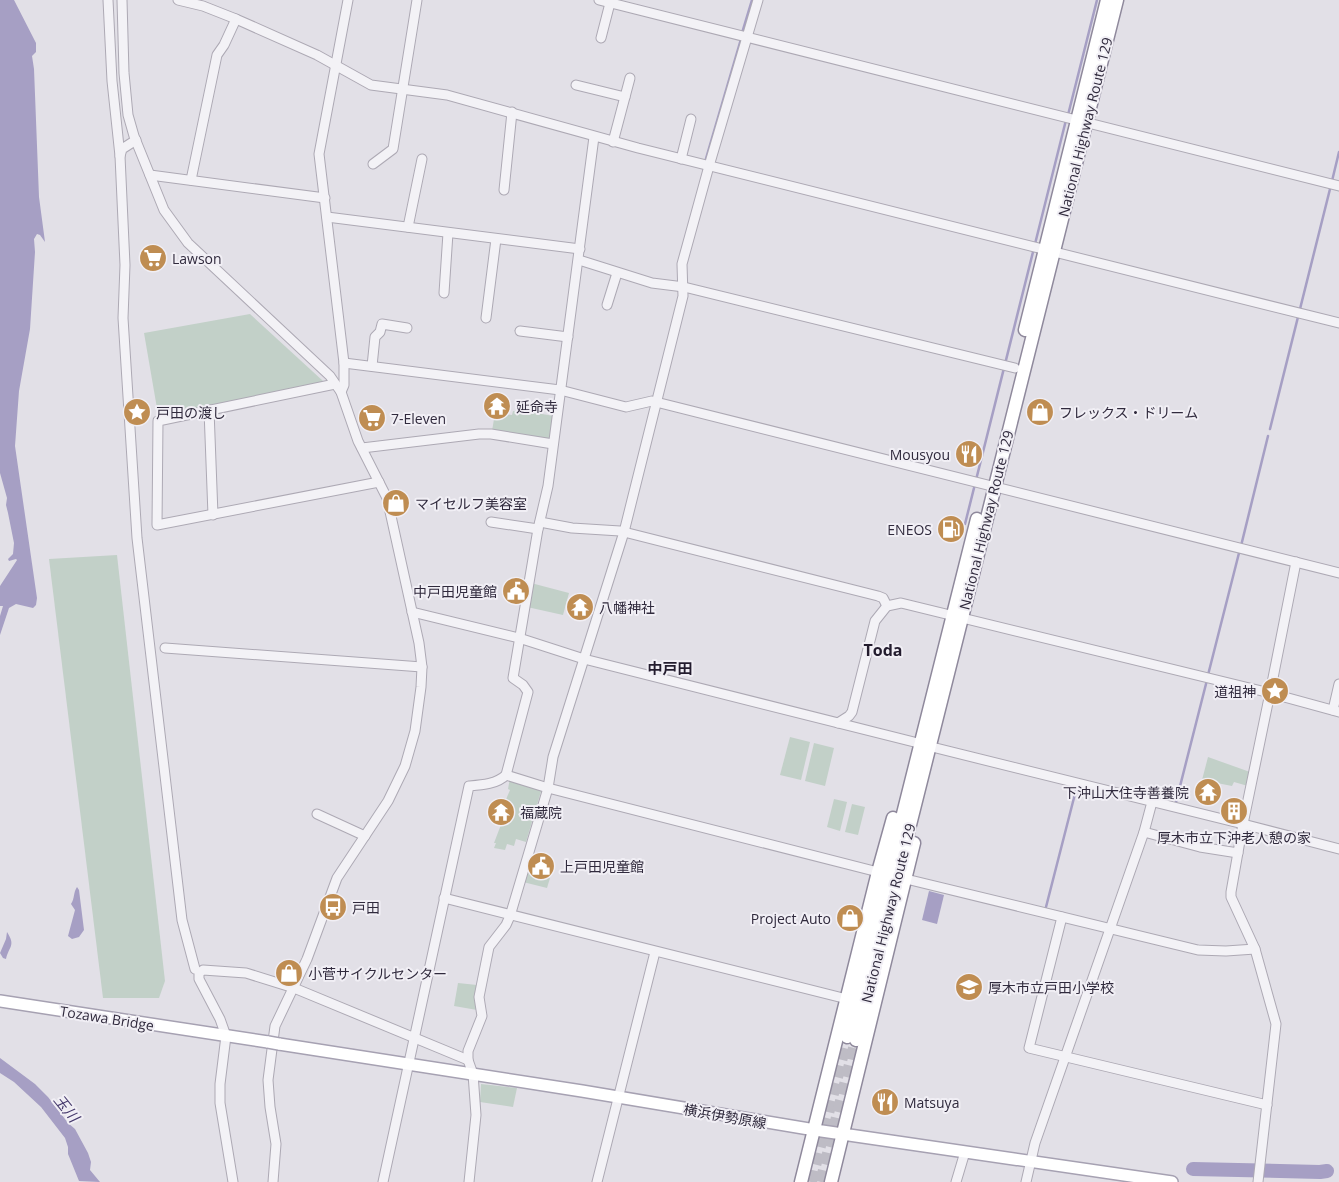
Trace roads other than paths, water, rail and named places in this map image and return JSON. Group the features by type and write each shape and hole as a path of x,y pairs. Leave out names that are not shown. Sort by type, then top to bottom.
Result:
{"highway":[{"name":"National Highway Route 129","path":"982,484 1074,119 1107,0"},
{"name":"National Highway Route 129","path":"1074,119 1117,0"},
{"name":"National Highway Route 129","path":"852,1039 957,616 982,484 1008,366 1041,249"},
{"path":"801,1182 878,872 914,742 939,688"},
{"path":"831,1182 906,879 936,748 939,688"}],"main road":[{"name":"Tozawa Bridge","path":"0,1001 220,1035"},
{"name":"横浜伊勢原線","path":"220,1035 815,1130 1152,1181 1172,1182"}],"street":[{"path":"108,0 112,81 120,156 125,264 123,318 137,538 182,920 198,979 220,1019 220,1103 233,1182"},
{"path":"122,0 124,74 128,115 164,210 188,243 330,376 338,388 362,448 387,498 422,667 415,731 405,766 388,800 337,878 307,958 276,1026 268,1072 269,1102 276,1144 273,1182"},
{"path":"178,0 204,3 317,55 370,85 447,94 613,142 1339,323"},
{"path":"348,0 318,154 325,198 344,363 344,385 338,388 158,421 157,525 379,482"},
{"path":"373,164 393,149 417,0"},
{"path":"599,0 1339,186"},
{"path":"469,1182 476,1115 473,1074 468,1060 470,1046 482,1016 480,996 489,947 506,925 510,916 548,788 553,756 624,532 683,296 682,264 758,0"},
{"path":"604,34 610,3"},
{"path":"191,180 217,55 224,45 236,19"},
{"path":"613,142 630,78"},
{"path":"580,88 625,97"},
{"path":"504,190 512,112"},
{"path":"681,159 690,134 691,119"},
{"path":"383,1182 469,786 491,784 505,778 528,692 524,686 513,678 539,525 548,486 594,137"},
{"path":"120,156 122,149 136,140"},
{"path":"408,227 422,159"},
{"path":"150,175 325,198"},
{"path":"327,217 580,248"},
{"path":"444,294 448,232"},
{"path":"489,312 496,239"},
{"path":"579,260 652,283 684,287 1008,366"},
{"path":"607,305 617,273"},
{"path":"372,366 375,337 380,332 382,321 407,328"},
{"path":"524,333 568,337"},
{"path":"344,363 560,390 626,407 648,401 656,402 1339,573"},
{"path":"210,410 213,515"},
{"path":"362,448 479,434 491,434 553,444"},
{"path":"491,522 624,532 878,596 883,598 888,606"},
{"path":"1259,1174 1276,1024 1255,949 1231,897 1231,892 1296,562"},
{"path":"838,723 852,712 875,621 888,606 907,603 1336,711 1339,684"},
{"path":"412,612 519,638 584,659 914,742"},
{"path":"165,648 422,667"},
{"path":"936,748 1152,804 1243,824 1339,849"},
{"path":"506,775 548,788 878,872"},
{"path":"1026,1182 1029,1162 1144,832 1152,804"},
{"path":"317,814 328,817 365,836"},
{"path":"1144,832 1200,847 1238,853"},
{"path":"906,879 1198,950 1255,949"},
{"path":"444,898 846,999"},
{"path":"1062,917 1029,1048 1267,1105"},
{"path":"597,1182 655,952"},
{"path":"197,971 207,969 230,971 268,979 468,1060"},
{"path":"226,1137 234,1162 237,1182"},
{"path":"956,1182 965,1152"}],"waterway":[{"path":"742,33 752,0"},
{"path":"1068,115 1097,0"},
{"path":"705,162 741,39"},
{"path":"965,524 1066,120"},
{"path":"1332,181 1339,152"},
{"path":"1270,429 1330,189"},
{"path":"1241,546 1268,436"},
{"path":"1208,675 1239,553"},
{"path":"1175,806 1207,680"},
{"path":"1046,907 1077,786"},
{"path":"1193,1169 1327,1171"}],"tunnel":[{"path":"811,1182 847,1037"},
{"path":"821,1182 856,1040"}],"place":[{"name":"Lawson","path":"153,258"},
{"name":"延命寺","path":"497,406"},
{"name":"戸田の渡し","path":"137,412"},
{"name":"フレックス・ドリーム","path":"1040,412"},
{"name":"7-Eleven","path":"372,418"},
{"name":"Mousyou","path":"969,454"},
{"name":"マイセルフ美容室","path":"396,503"},
{"name":"ENEOS","path":"951,529"},
{"name":"中戸田児童館","path":"516,591"},
{"name":"八幡神社","path":"580,607"},
{"name":"道祖神","path":"1275,691"},
{"name":"下沖山大住寺善養院","path":"1208,792"},
{"name":"厚木市立下沖老人憩の家","path":"1234,811"},
{"name":"福蔵院","path":"501,812"},
{"name":"上戸田児童館","path":"541,866"},
{"name":"戸田","path":"333,907"},
{"name":"Project Auto","path":"850,918"},
{"name":"小菅サイクルセンター","path":"289,973"},
{"name":"厚木市立戸田小学校","path":"969,987"},
{"name":"Matsuya","path":"885,1102"}],"district":[{"name":"Toda","path":"883,650"},
{"name":"中戸田","path":"670,668"}],"water label":[{"name":"玉川","path":"67,1108"}]}
